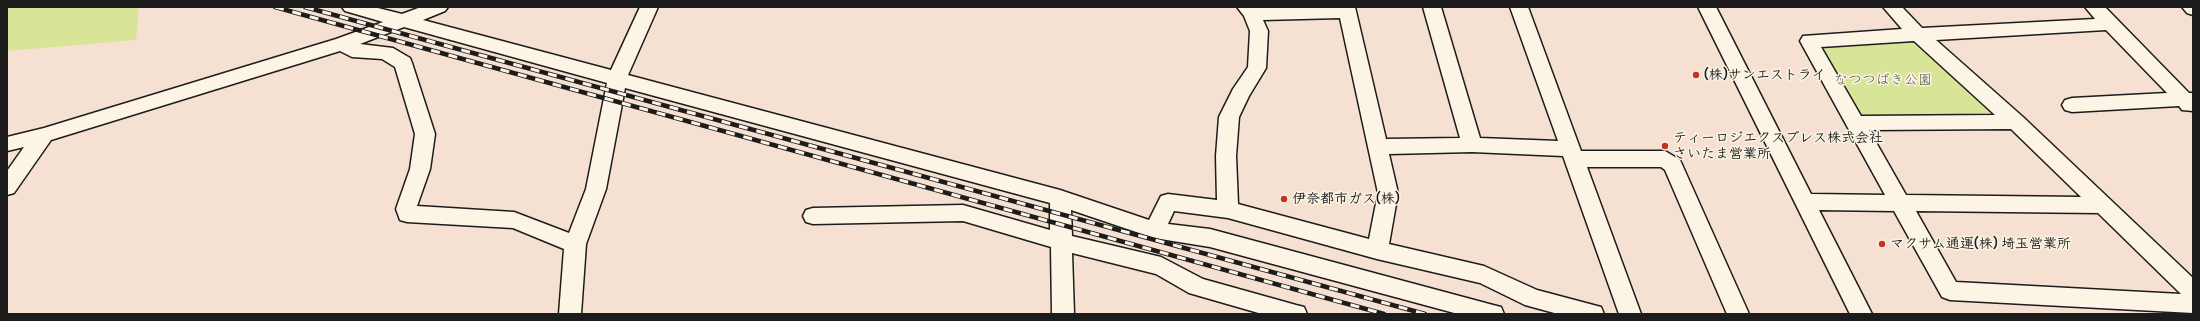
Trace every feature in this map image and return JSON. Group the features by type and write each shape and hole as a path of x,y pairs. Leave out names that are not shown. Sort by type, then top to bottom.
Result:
{"street":[{"path":"351,7 1060,198 1154,230 1210,238 1493,314"},
{"path":"7,144 44,135 342,44 440,7"},
{"path":"570,314 575,244 596,189 617,78 649,7"},
{"path":"1432,7 1472,145"},
{"path":"1519,7 1630,314"},
{"path":"1707,7 1861,314"},
{"path":"1892,7 1917,34 2016,122 2193,292"},
{"path":"2094,7 2190,103"},
{"path":"1228,210 1226,156 1229,117 1240,94 1257,68 1258,31 1249,10 1346,9 1388,193 1377,250"},
{"path":"2110,24 1809,41 1950,291 2193,304"},
{"path":"342,44 352,50 386,53 403,63 425,134 420,169 406,209 407,214 514,220 575,244"},
{"path":"2072,105 2190,103"},
{"path":"1855,123 2016,122"},
{"path":"7,187 44,135"},
{"path":"1378,147 1472,145 1571,154 1664,159 1673,165 1738,314"},
{"path":"1060,198 1063,314"},
{"path":"1154,230 1168,202 1228,210 1377,250 1484,275 1533,298 1593,314"},
{"path":"1806,202 2103,205"},
{"path":"812,216 963,213 1061,242 1161,266 1196,287 1243,307 1296,314"}],"green space":[{"path":"7,7 139,7 136,40 7,51"},
{"name":"なつつばき公園","path":"1913,39 1997,114 1998,118 1865,119 1856,113 1818,47"}],"railway":[{"path":"275,7 1384,314"},
{"path":"305,7 1425,314"}],"place":[{"name":"(株)サンエストライ","path":"1696,75"},
{"name":"ティーロジエクスプレス株式会社 さいたま営業所","path":"1665,146"},
{"name":"伊奈都市ガス(株)","path":"1284,199"},
{"name":"マクサム通運(株) 埼玉営業所","path":"1882,244"}]}
